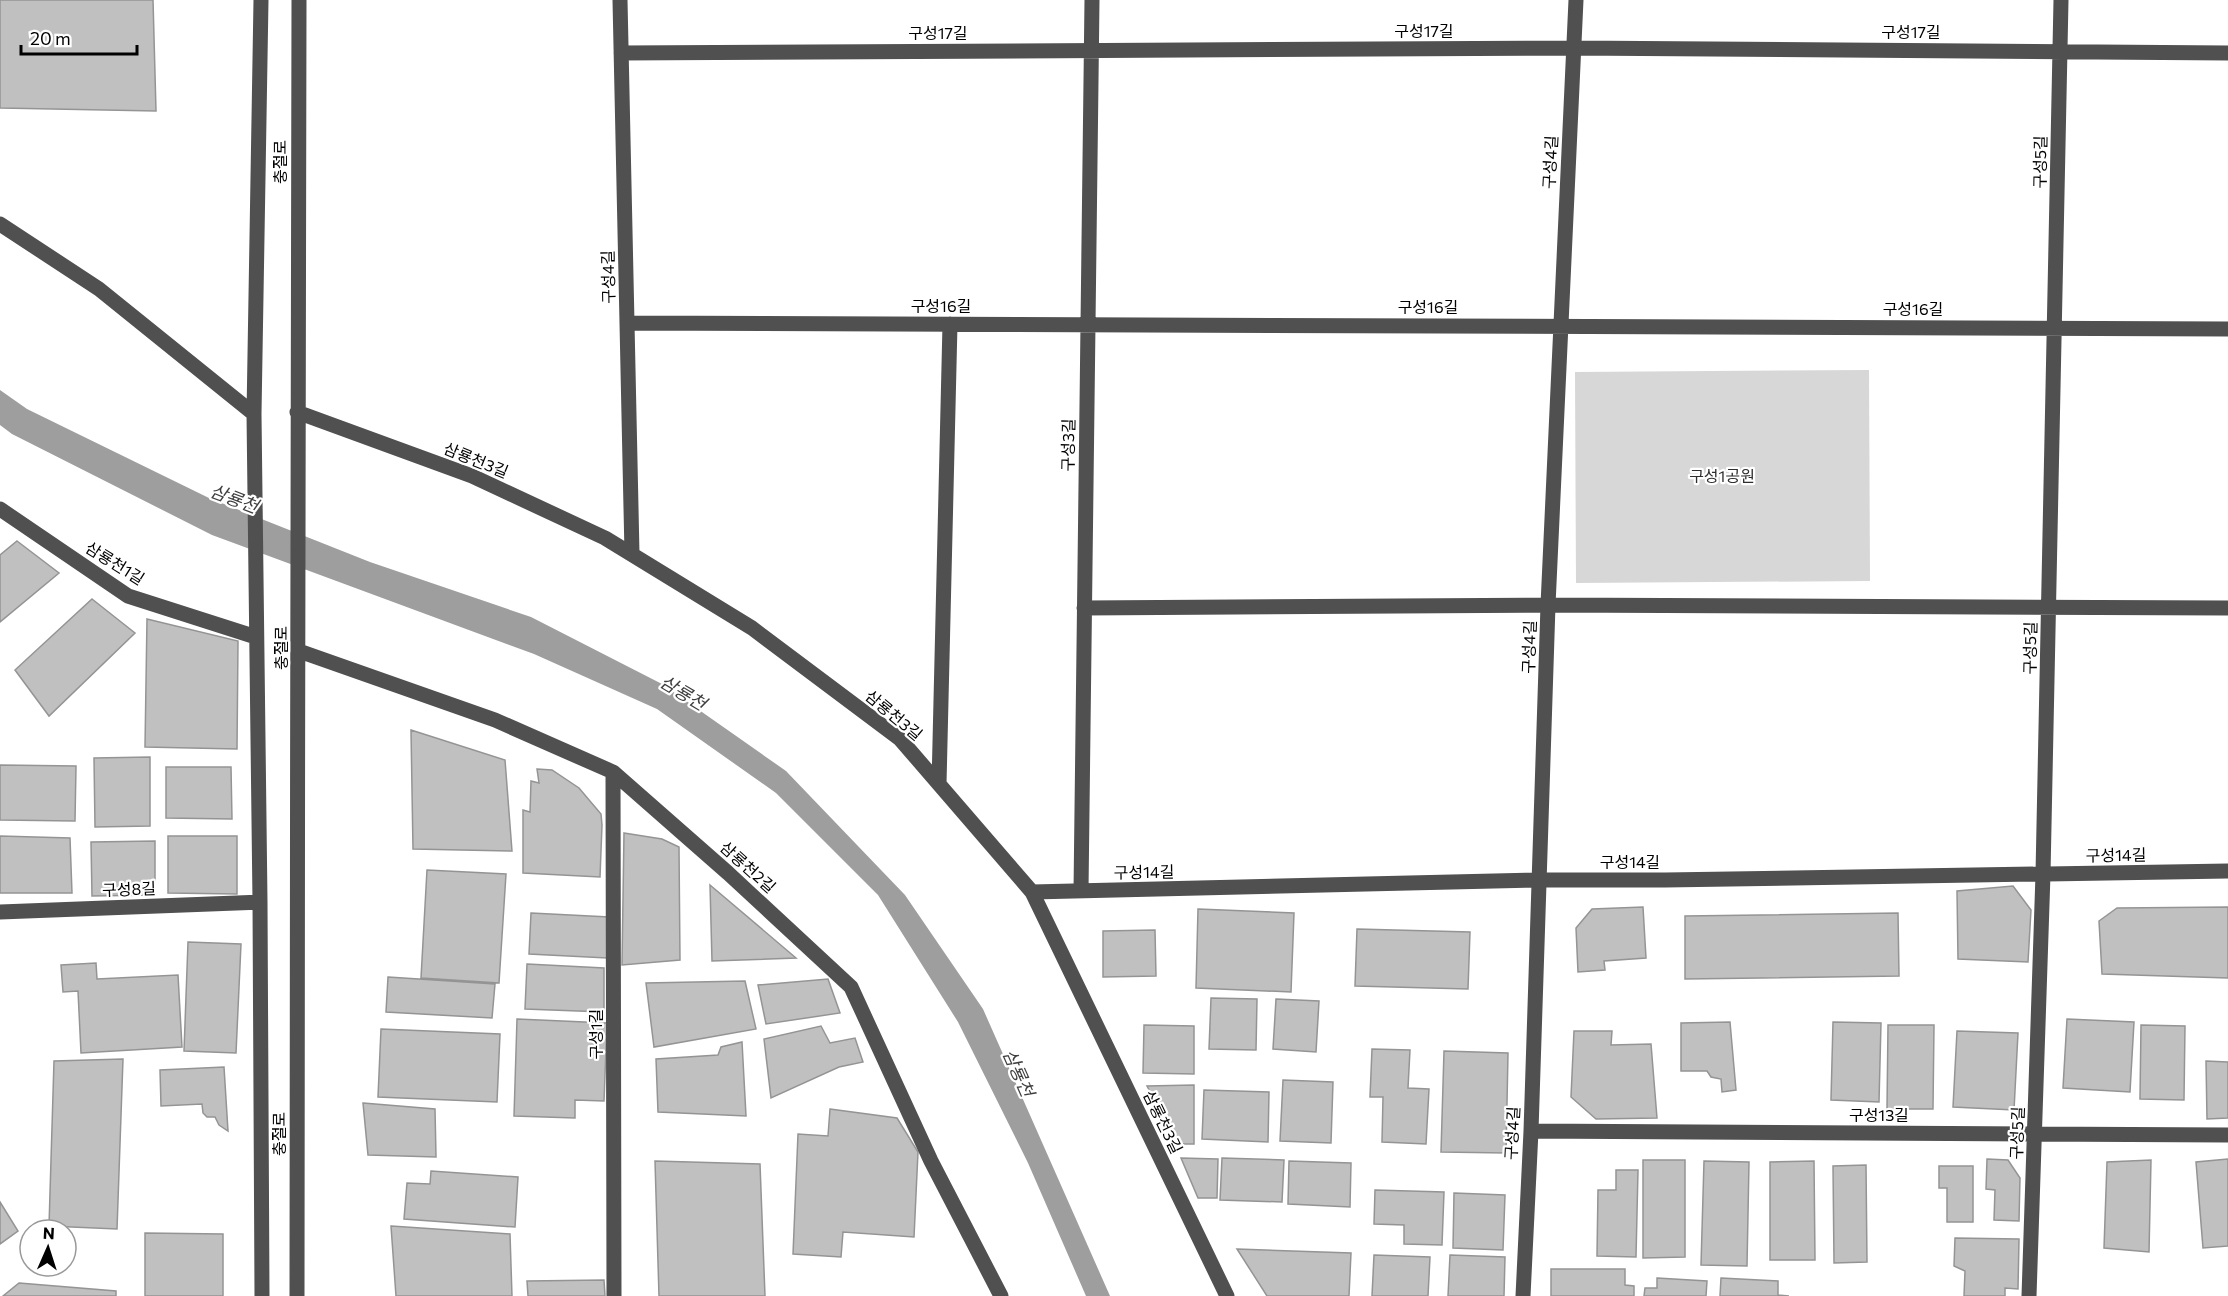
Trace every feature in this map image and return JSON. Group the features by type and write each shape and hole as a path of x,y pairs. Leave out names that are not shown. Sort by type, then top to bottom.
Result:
{"street":[{"path":"252,0 261,35"},
{"name":"충절로","path":"261,0 254,414 262,1296"},
{"name":"충절로","path":"297,1296 299,0"},
{"name":"구성4길","path":"620,0 632,554"},
{"name":"구성3길","path":"1081,891 1092,0"},
{"name":"구성4길","path":"1522,1296 1531,1131 1548,605 1576,0"},
{"name":"구성5길","path":"2029,1296 2043,874 2061,0"},
{"name":"구성17길","path":"621,53 1574,48 2228,53"},
{"path":"0,224 99,289 254,414"},
{"name":"구성16길","path":"627,323 2228,329"},
{"path":"939,784 950,324"},
{"name":"삼룡천3길","path":"297,412 472,476 605,538 761,634 900,739 1032,892 1227,1296"},
{"name":"삼룡천1길","path":"3,516 129,596 256,637"},
{"path":"1084,608 1548,605 2228,608"},
{"name":"삼룡천2길","path":"299,651 495,720 613,772 728,873 851,987 931,1161 1001,1296"},
{"name":"구성1길","path":"613,772 614,1296"},
{"name":"구성14길","path":"1032,892 1539,880 2228,871"},
{"name":"구성8길","path":"0,912 260,902"},
{"name":"구성13길","path":"1531,1131 2228,1136"}],"green space":[{"name":"구성1공원","path":"1869,370 1870,581 1576,583 1575,372"}],"shaded area":[{"path":"0,390 27,409 209,498 370,562 531,617 662,684 786,771 905,895 983,1009 1110,1296 1086,1296 1028,1163 958,1022 878,895 776,793 657,709 534,654 212,535 12,434 0,425"}],"building":[{"path":"0,0 153,0 156,111 0,108"},
{"path":"17,541 59,573 0,622 0,555"},
{"path":"92,599 135,633 49,716 15,670"},
{"path":"147,619 238,641 237,749 145,747"},
{"path":"411,730 505,760 512,851 413,849"},
{"path":"150,757 150,826 95,827 94,758"},
{"path":"0,765 76,766 75,821 0,820"},
{"path":"166,767 231,767 232,819 166,818"},
{"path":"537,769 552,770 579,788 601,814 600,877 523,873 523,810 530,812 531,781 539,783"},
{"path":"624,833 662,839 679,847 680,960 622,965"},
{"path":"0,836 70,838 72,893 0,893"},
{"path":"168,836 237,836 237,894 168,893"},
{"path":"155,841 155,895 92,896 91,842"},
{"path":"427,870 506,874 499,983 421,978"},
{"path":"710,885 796,958 712,961"},
{"path":"2013,886 2031,910 2028,962 1958,959 1957,891"},
{"path":"1643,907 1646,958 1604,961 1605,970 1578,972 1576,928 1592,909"},
{"path":"2228,907 2228,978 2102,974 2099,921 2117,908"},
{"path":"1198,909 1294,913 1291,992 1196,988"},
{"path":"531,913 609,917 607,958 529,954"},
{"path":"1898,913 1899,976 1685,979 1685,916"},
{"path":"1357,929 1470,932 1468,989 1355,986"},
{"path":"1155,930 1156,976 1103,977 1103,931"},
{"path":"188,942 241,944 236,1053 184,1051"},
{"path":"96,963 97,979 178,975 182,1047 81,1053 78,991 63,992 61,965"},
{"path":"527,964 604,968 604,1012 525,1009"},
{"path":"388,977 495,984 492,1018 386,1012"},
{"path":"828,979 840,1013 766,1024 758,985"},
{"path":"745,981 756,1029 654,1047 646,983"},
{"path":"1211,998 1257,999 1256,1050 1209,1049"},
{"path":"1276,999 1319,1001 1316,1052 1273,1049"},
{"path":"517,1019 607,1023 604,1101 575,1100 575,1118 514,1116"},
{"path":"2067,1019 2134,1022 2130,1092 2063,1088"},
{"path":"1730,1022 1736,1090 1722,1092 1721,1079 1711,1077 1707,1071 1681,1071 1681,1023"},
{"path":"1833,1022 1881,1023 1879,1102 1831,1100"},
{"path":"1144,1025 1194,1026 1194,1074 1143,1073"},
{"path":"1888,1025 1934,1025 1933,1109 1887,1109"},
{"path":"2141,1025 2185,1026 2184,1100 2140,1099"},
{"path":"821,1026 830,1043 855,1038 863,1062 839,1067 771,1098 764,1039"},
{"path":"381,1029 500,1034 497,1102 378,1097"},
{"path":"1574,1031 1612,1031 1611,1045 1651,1044 1657,1118 1596,1119 1571,1097"},
{"path":"1957,1031 2018,1033 2014,1110 1953,1107"},
{"path":"742,1042 746,1116 658,1112 656,1059 718,1055 721,1047"},
{"path":"1372,1049 1410,1050 1408,1088 1429,1089 1426,1144 1382,1142 1383,1097 1370,1097"},
{"path":"1444,1051 1508,1053 1506,1153 1441,1152"},
{"path":"123,1059 117,1229 78,1227 78,1218 49,1218 54,1061"},
{"path":"2206,1061 2228,1062 2228,1118 2207,1119"},
{"path":"224,1067 228,1131 219,1125 215,1117 207,1117 203,1113 202,1104 161,1106 160,1070"},
{"path":"1283,1080 1333,1082 1331,1143 1280,1141"},
{"path":"1194,1085 1194,1144 1178,1144 1147,1086"},
{"path":"1204,1090 1269,1092 1268,1142 1202,1139"},
{"path":"363,1103 435,1109 436,1157 368,1155"},
{"path":"830,1109 897,1118 918,1152 914,1237 843,1232 841,1257 793,1254 798,1134 828,1136"},
{"path":"1181,1158 1218,1159 1217,1198 1198,1198"},
{"path":"1222,1158 1284,1160 1282,1202 1220,1200"},
{"path":"1987,1159 2008,1160 2020,1178 2019,1221 1994,1220 1995,1190 1986,1189"},
{"path":"2228,1159 2228,1246 2203,1248 2196,1162"},
{"path":"1643,1160 1685,1160 1685,1257 1643,1258"},
{"path":"2151,1160 2149,1252 2104,1248 2107,1162"},
{"path":"655,1161 760,1164 765,1296 659,1296"},
{"path":"1289,1161 1351,1163 1350,1207 1288,1204"},
{"path":"1704,1161 1749,1162 1747,1266 1701,1265"},
{"path":"1814,1161 1815,1260 1770,1260 1770,1162"},
{"path":"1866,1165 1867,1262 1834,1263 1833,1166"},
{"path":"1939,1166 1973,1166 1973,1222 1947,1222 1947,1188 1939,1188"},
{"path":"1616,1170 1638,1170 1636,1257 1597,1256 1598,1190 1616,1190"},
{"path":"431,1171 518,1177 515,1227 404,1219 407,1183 430,1184"},
{"path":"1375,1190 1444,1192 1442,1245 1404,1244 1404,1225 1374,1224"},
{"path":"1454,1193 1505,1195 1503,1250 1453,1248"},
{"path":"0,1202 18,1231 0,1244"},
{"path":"391,1226 510,1234 512,1296 396,1296"},
{"path":"145,1233 223,1234 223,1296 145,1296"},
{"path":"1955,1238 2019,1239 2018,1289 2005,1288 2005,1296 1964,1296 1965,1271 1954,1266"},
{"path":"1237,1249 1351,1253 1349,1296 1267,1296"},
{"path":"1374,1255 1430,1257 1428,1296 1372,1296"},
{"path":"1450,1255 1505,1257 1504,1296 1448,1296"},
{"path":"1551,1269 1625,1269 1625,1285 1634,1286 1634,1296 1551,1296"},
{"path":"1657,1278 1707,1281 1706,1296 1644,1296 1645,1288 1657,1288"},
{"path":"1721,1278 1778,1281 1778,1295 1789,1296 1720,1296"},
{"path":"604,1280 605,1296 528,1296 527,1281"},
{"path":"19,1283 116,1291 116,1296 3,1296"}],"water label":[{"name":"삼룡천","path":"234,499"},
{"name":"삼룡천","path":"683,693"},
{"name":"삼룡천","path":"1018,1073"}]}
